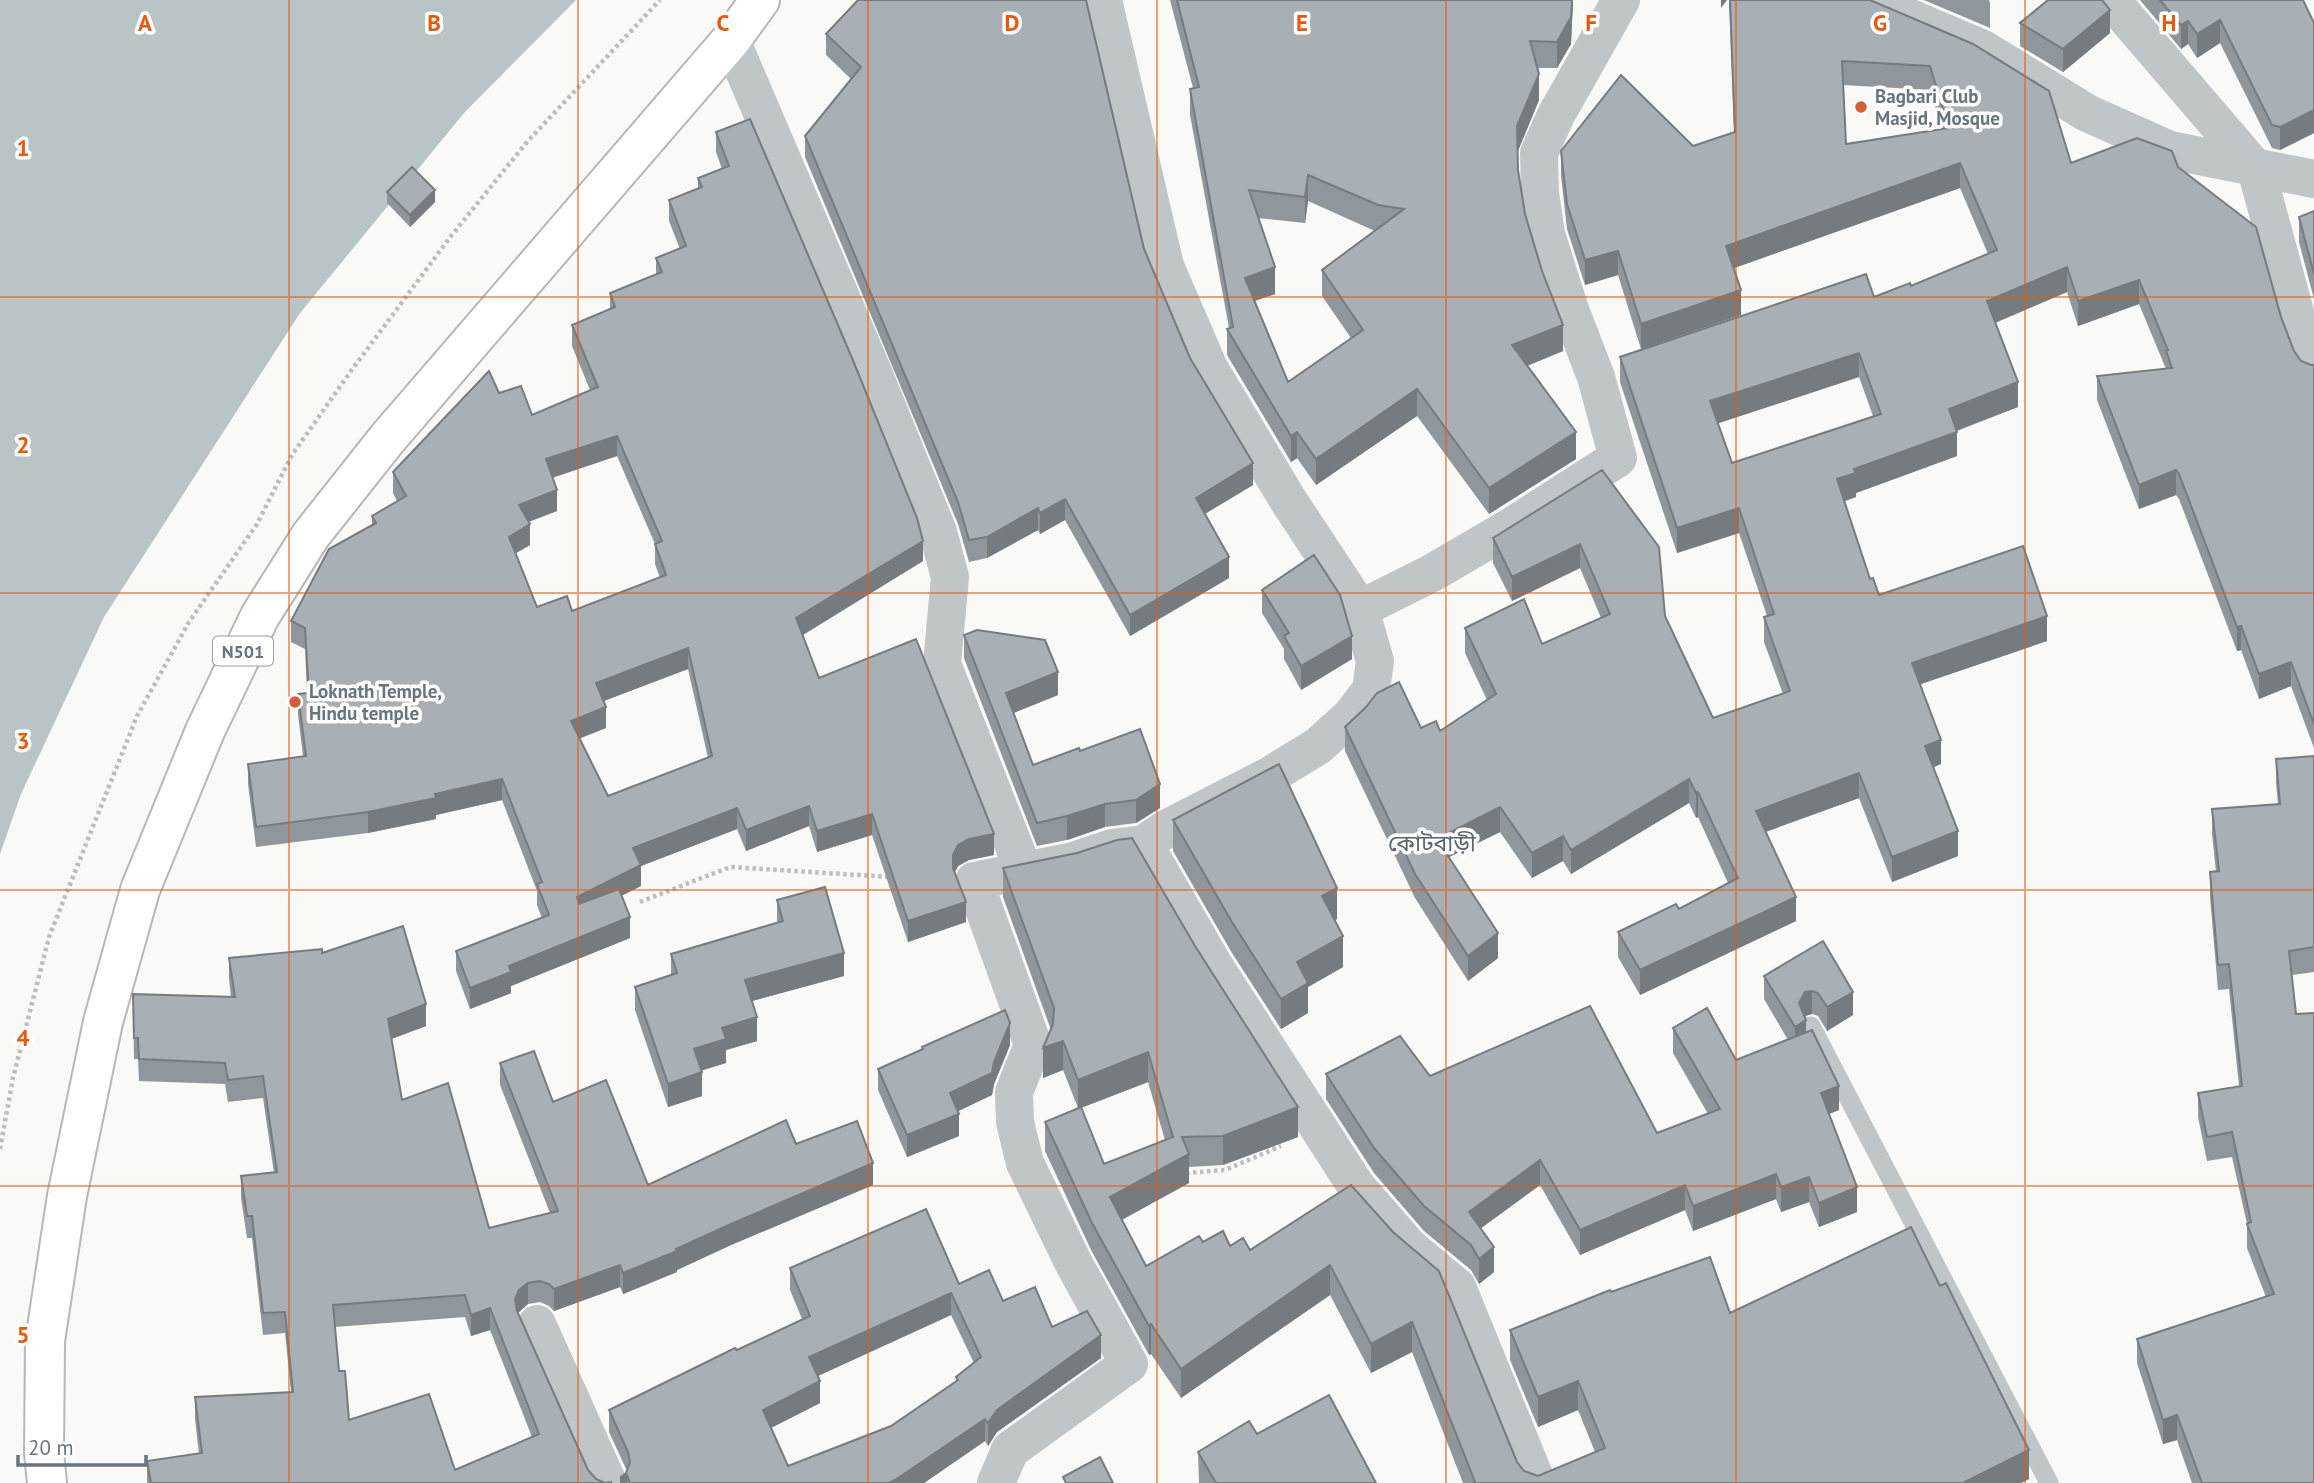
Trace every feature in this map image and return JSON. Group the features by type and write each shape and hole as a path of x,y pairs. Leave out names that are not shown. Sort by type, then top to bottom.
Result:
{"highway":[{"name":"N501","path":"41,1473 45,1341 67,1196 103,1022 140,890 205,731 260,616 311,536 387,439 731,40 760,0"}],"street":[{"path":"996,1483 1010,1450 1129,1364 1073,1262 1025,1163 1015,1122 1014,1092 1033,1045 974,880 1073,861 1112,848 1144,844 1166,829 1269,776 1318,746 1350,716 1371,690 1375,662 1360,610 1288,500 1209,368 1165,266 1103,0"},
{"path":"1360,610 1443,567 1618,458 1602,375 1569,307 1546,234 1540,193 1539,153 1556,115 1621,0"},
{"path":"1868,0 1983,48 2087,113 2170,150 2314,179"},
{"path":"2111,0 2256,169 2301,334 2314,368"},
{"path":"731,40 938,531 950,577 942,664 1023,869"},
{"path":"1144,844 1213,964 1356,1186 1409,1247 1457,1287 1537,1483"},
{"path":"537,1324 608,1483"}],"lane":[{"path":"1811,1026 2049,1483"}],"path":[{"path":"640,902 730,867 893,877"},
{"path":"1175,1174 1225,1170 1320,1130"}],"shaded area":[{"path":"0,0 576,0 464,113 300,313 104,617 21,794 0,854"}],"building":[{"path":"858,0 1086,0 1144,249 1190,358 1253,463 1196,498 1229,557 1130,615 1065,499 1040,513 1038,508 987,537 969,540 958,502 805,136 861,67 826,34"},
{"path":"1177,0 1572,0 1571,17 1557,42 1530,41 1539,74 1517,126 1518,170 1525,214 1542,271 1563,325 1512,345 1576,432 1489,488 1417,389 1316,459 1297,432 1291,436 1227,329 1233,327 1190,89 1199,87","holes":["1308,175 1378,205 1404,209 1322,270 1363,330 1288,382 1245,278 1275,267 1249,190 1305,197"]},
{"path":"1730,0 1870,0 1973,44 2049,91 2071,163 2137,138 2172,151 2178,167 2256,227 2281,317 2294,351 2301,361 2314,365 2314,724 2291,662 2259,674 2241,626 2237,627 2179,474 2176,470 2139,485 2097,376 2172,368 2166,351 2168,350 2139,280 2078,301 2067,267 1987,301 2018,382 1949,409 1957,432 1854,469 1856,473 1837,479 1870,579 1873,578 1879,595 2023,546 2047,616 1912,663 1941,740 1925,746 1958,831 1892,857 1859,773 1756,811 1796,897 1640,970 1618,932 1676,904 1679,909 1738,878 1698,792 1696,793 1689,779 1571,850 1563,836 1532,853 1500,807 1437,839 1498,933 1468,956 1415,874 1345,727 1377,693 1399,682 1421,728 1436,721 1440,731 1496,694 1465,628 1524,599 1542,644 1610,614 1580,544 1512,577 1493,538 1602,470 1659,547 1665,616 1713,718 1790,691 1764,617 1774,614 1739,508 1677,528 1620,357 1866,274 1874,297 1910,283 1911,286 1997,250 1960,163 1726,246 1741,290 1641,324 1618,251 1585,260 1567,204 1561,151 1621,75 1693,146 1735,132","holes":["1842,61 1930,66 1949,128 1846,144","1859,353 1881,414 1732,463 1710,401"]},
{"path":"2048,0 2102,0 2110,10 2063,49 2020,23"},
{"path":"2160,0 2303,0 2314,23 2314,110 2280,127 2272,125 2220,20 2197,34 2188,21 2181,25"},
{"path":"750,119 852,358 917,518 923,541 796,618 819,678 916,639 994,834 969,839 958,845 953,855 953,868 966,902 908,921 872,814 817,831 809,806 746,830 737,808 633,848 641,865 577,897 579,904 619,889 630,917 509,966 511,972 470,988 456,951 549,915 537,884 542,882 502,779 435,794 436,798 368,812 256,827 248,764 306,756 298,694 309,693 305,628 291,621 329,549 376,523 372,516 406,496 393,472 489,371 499,393 521,386 532,415 598,387 572,325 615,307 610,293 662,272 656,258 686,246 669,200 702,187 698,178 729,166 716,132","holes":["617,436 662,541 655,544 666,575 572,611 567,596 537,607 509,537 530,524 519,505 557,490 546,459","688,648 712,756 608,796 571,721 606,707 596,683"]},
{"path":"412,167 435,190 410,215 387,192"},
{"path":"2314,211 2314,274 2299,217"},
{"path":"1314,555 1340,595 1352,636 1301,666 1284,636 1289,633 1262,590"},
{"path":"977,630 1045,640 1058,672 1006,693 1033,765 1140,729 1160,784 1136,800 1105,804 1037,823 964,635"},
{"path":"2314,756 2314,947 2289,951 2296,1014 2314,1013 2314,1483 2202,1483 2177,1415 2163,1420 2137,1339 2274,1294 2247,1224 2251,1222 2232,1132 2207,1137 2198,1093 2242,1086 2229,964 2218,965 2210,872 2219,871 2212,809 2280,804 2276,759"},
{"path":"1279,764 1337,888 1322,896 1343,936 1297,962 1308,983 1281,999 1232,922 1173,820"},
{"path":"1132,838 1195,946 1298,1107 1223,1136 1182,1137 1189,1154 1110,1197 1146,1266 1199,1236 1203,1242 1223,1231 1230,1246 1243,1238 1250,1250 1351,1185 1393,1232 1439,1271 1517,1462 1524,1471 1538,1476 1605,1448 1578,1381 1538,1397 1510,1330 1610,1290 1611,1292 1710,1257 1730,1313 1911,1227 1940,1286 1946,1283 2029,1450 1963,1483 1473,1483 1475,1482 1412,1322 1371,1344 1330,1265 1181,1369 1151,1324 1149,1326 1092,1223 1045,1122 1081,1107 1104,1164 1173,1137 1148,1052 1078,1080 1063,1041 1043,1048 1053,1024 1054,1008 1003,868 1077,853"},
{"path":"825,887 844,953 745,980 757,1017 722,1028 726,1039 694,1049 702,1072 668,1084 635,987 677,973 671,954 783,921 777,900"},
{"path":"403,926 426,1004 388,1019 402,1100 448,1083 489,1228 558,1211 500,1063 534,1051 553,1102 606,1080 648,1185 786,1120 796,1144 857,1121 873,1163 623,1273 620,1265 554,1289 540,1281 528,1283 519,1290 515,1299 517,1311 588,1470 596,1479 605,1483 151,1483 147,1461 202,1453 195,1397 293,1392 285,1312 263,1313 252,1216 247,1216 241,1176 277,1172 263,1076 228,1080 225,1063 139,1059 138,1038 134,1038 133,994 235,997 229,958 322,949 322,953","holes":["465,1295 471,1315 490,1308 539,1434 455,1470 429,1394 349,1420 345,1371 339,1371 333,1305"]},
{"path":"1823,941 1853,992 1827,1007 1818,993 1805,992 1799,1003 1806,1020 1795,1027 1764,976"},
{"path":"1590,1006 1657,1133 1720,1109 1673,1028 1707,1008 1736,1060 1812,1030 1839,1086 1821,1093 1857,1187 1819,1203 1809,1177 1781,1187 1776,1174 1693,1206 1685,1185 1580,1230 1540,1160 1469,1212 1494,1247 1479,1259 1471,1245 1424,1206 1374,1148 1326,1074 1400,1036 1430,1076"},
{"path":"1005,1010 1010,1023 992,1073 950,1093 959,1114 907,1135 878,1069"},
{"path":"926,1209 959,1284 989,1270 1003,1301 1035,1287 1052,1327 1087,1311 1101,1335 997,1410 988,1423 985,1419 888,1483 630,1483 627,1475 620,1478 626,1473 630,1462 609,1410 735,1348 737,1350 810,1316 790,1268","holes":["951,1293 981,1357 956,1377 958,1380 891,1426 788,1466 763,1410 820,1381 809,1357"]},
{"path":"1329,1395 1376,1483 1216,1483 1198,1452 1249,1421 1257,1434"},
{"path":"1100,1457 1113,1483 1066,1483 1063,1477"}],"place":[{"name":"Bagbari Club Masjid, Mosque","path":"1861,107"},
{"name":"Loknath Temple, Hindu temple","path":"295,702"}],"district":[{"name":"কোটবাড়ী","path":"1432,842"}]}
